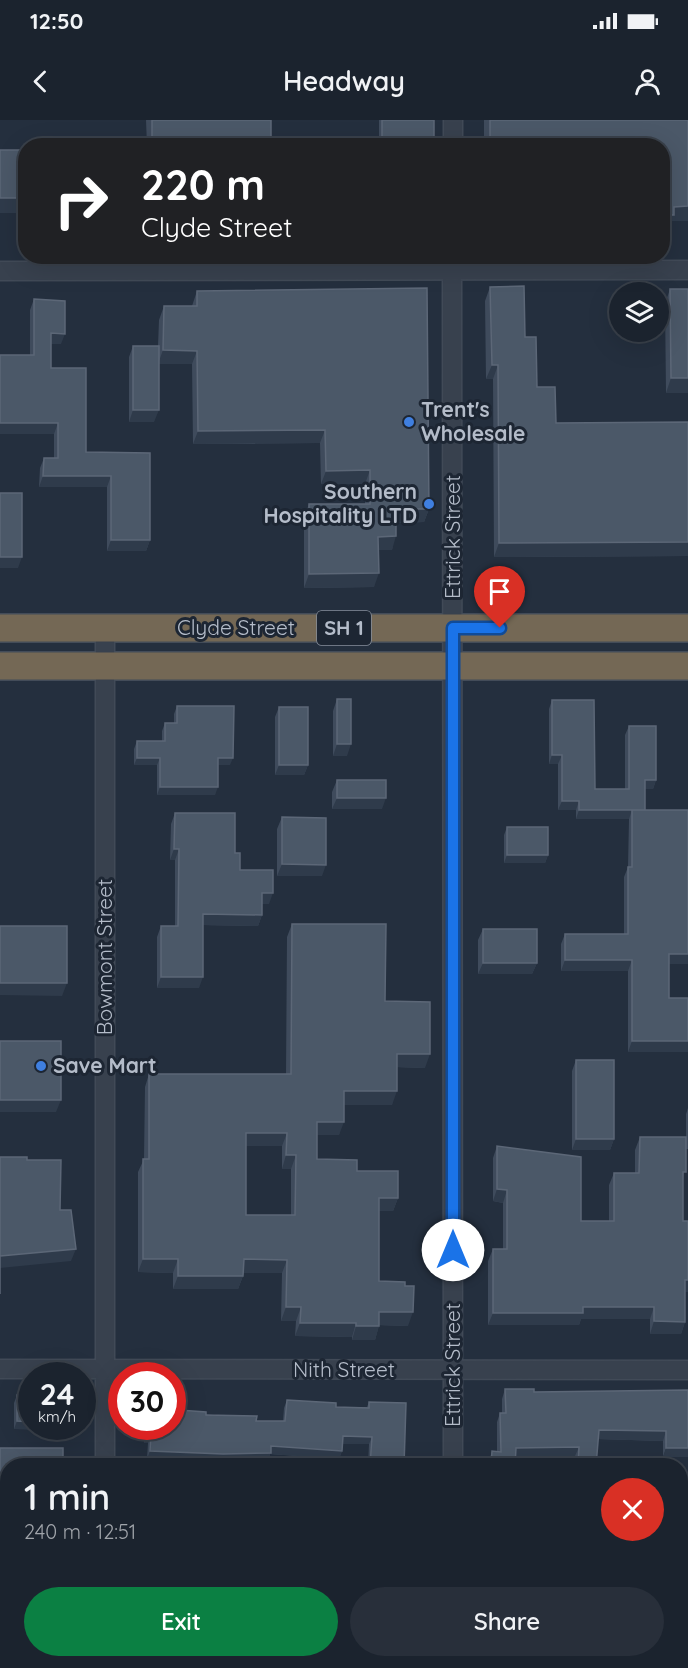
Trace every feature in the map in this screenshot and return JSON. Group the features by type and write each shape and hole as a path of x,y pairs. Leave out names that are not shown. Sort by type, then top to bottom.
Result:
{"highway":[{"name":"Clyde Street","path":"0,628 688,628"},
{"name":"Clyde Street","path":"0,666 688,666"}],"street":[{"path":"453,120 453,138"},
{"path":"0,271 452,264 688,270"},
{"name":"Ettrick Street","path":"452,264 453,1458"},
{"name":"Bowmont Street","path":"105,628 105,1458"},
{"name":"Nith Street","path":"0,1369 688,1370"}],"building":[{"path":"152,120 271,120 271,138 152,138"},
{"path":"382,120 434,120 434,138 382,138"},
{"path":"490,120 688,120 688,206 674,207 674,215 670,215 670,138 490,138"},
{"path":"0,150 18,150 18,198 0,198"},
{"path":"524,286 525,337 536,337 537,387 555,387 556,423 688,422 688,542 499,543 498,365 492,365 490,287"},
{"path":"427,288 429,509 396,509 396,536 378,537 379,573 309,574 309,504 370,504 370,470 326,471 325,430 198,431 197,351 163,350 164,306 197,306 197,291"},
{"path":"670,289 688,289 688,378 671,378"},
{"path":"34,299 65,301 65,334 51,333 51,368 86,368 86,452 150,453 150,540 111,540 111,476 43,476 44,458 58,458 58,423 0,423 0,355 34,355"},
{"path":"133,346 159,346 159,410 133,410"},
{"path":"0,493 22,493 22,557 0,557"},
{"path":"337,699 351,699 351,744 337,744"},
{"path":"552,700 594,700 595,789 629,789 629,726 656,726 656,780 645,780 645,810 579,810 579,801 562,801 562,755 552,755"},
{"path":"177,706 234,706 233,758 218,758 218,787 160,787 160,758 137,758 137,741 165,741 165,723 177,723"},
{"path":"279,707 308,707 308,765 279,765"},
{"path":"337,780 386,780 386,798 337,798"},
{"path":"632,810 688,810 688,954 669,954 669,998 688,998 688,1041 632,1041 632,960 565,960 565,934 628,934 628,867 632,867"},
{"path":"175,813 235,813 235,853 240,853 240,870 273,870 273,893 262,893 262,915 203,914 203,977 161,977 161,926 178,926 179,849 174,849"},
{"path":"282,817 326,818 326,865 282,864"},
{"path":"507,827 548,827 548,855 507,855"},
{"path":"292,924 386,924 385,1001 430,1002 430,1054 397,1054 397,1091 344,1091 344,1122 317,1122 317,1159 357,1160 357,1171 398,1171 398,1198 379,1198 379,1281 405,1282 405,1286 414,1286 413,1312 379,1312 379,1326 356,1326 356,1323 300,1323 301,1307 286,1307 287,1260 244,1259 243,1276 178,1276 178,1259 143,1259 143,1159 149,1159 149,1074 291,1074","holes":["246,1133 287,1133 286,1155 296,1155 295,1215 246,1215"]},
{"path":"0,926 67,926 67,983 0,983"},
{"path":"483,929 537,929 537,963 483,963"},
{"path":"0,1041 61,1041 61,1100 0,1100"},
{"path":"576,1060 614,1060 614,1139 576,1139"},
{"path":"640,1137 686,1137 686,1172 683,1172 683,1221 688,1221 685,1322 654,1321 654,1307 583,1307 583,1313 493,1313 493,1249 507,1249 507,1190 497,1189 497,1146 581,1157 581,1221 614,1221 614,1173 639,1173"},
{"path":"0,1157 61,1160 60,1210 71,1210 76,1249 0,1256"},
{"path":"505,1389 534,1389 534,1392 688,1390 688,1448 666,1448 666,1431 599,1430 597,1458 578,1458 579,1447 516,1448 515,1458 492,1458 492,1451 501,1452 500,1413 506,1413"},
{"path":"17,1395 18,1395 18,1421"},
{"path":"287,1400 336,1403 336,1407 369,1408 369,1402 406,1403 404,1458 371,1458 372,1437 343,1436 342,1451 271,1446 271,1453 150,1451 151,1440 186,1440 186,1411 206,1412 206,1415 257,1416 256,1421 285,1421"},
{"path":"0,1448 63,1448 63,1458 0,1458"}],"place":[{"name":"Trent's Wholesale","path":"409,422"},
{"name":"Southern Hospitality LTD","path":"429,504"},
{"name":"Save Mart","path":"41,1066"}],"route":[{"path":"453,1250 453,628 500,628"}]}
